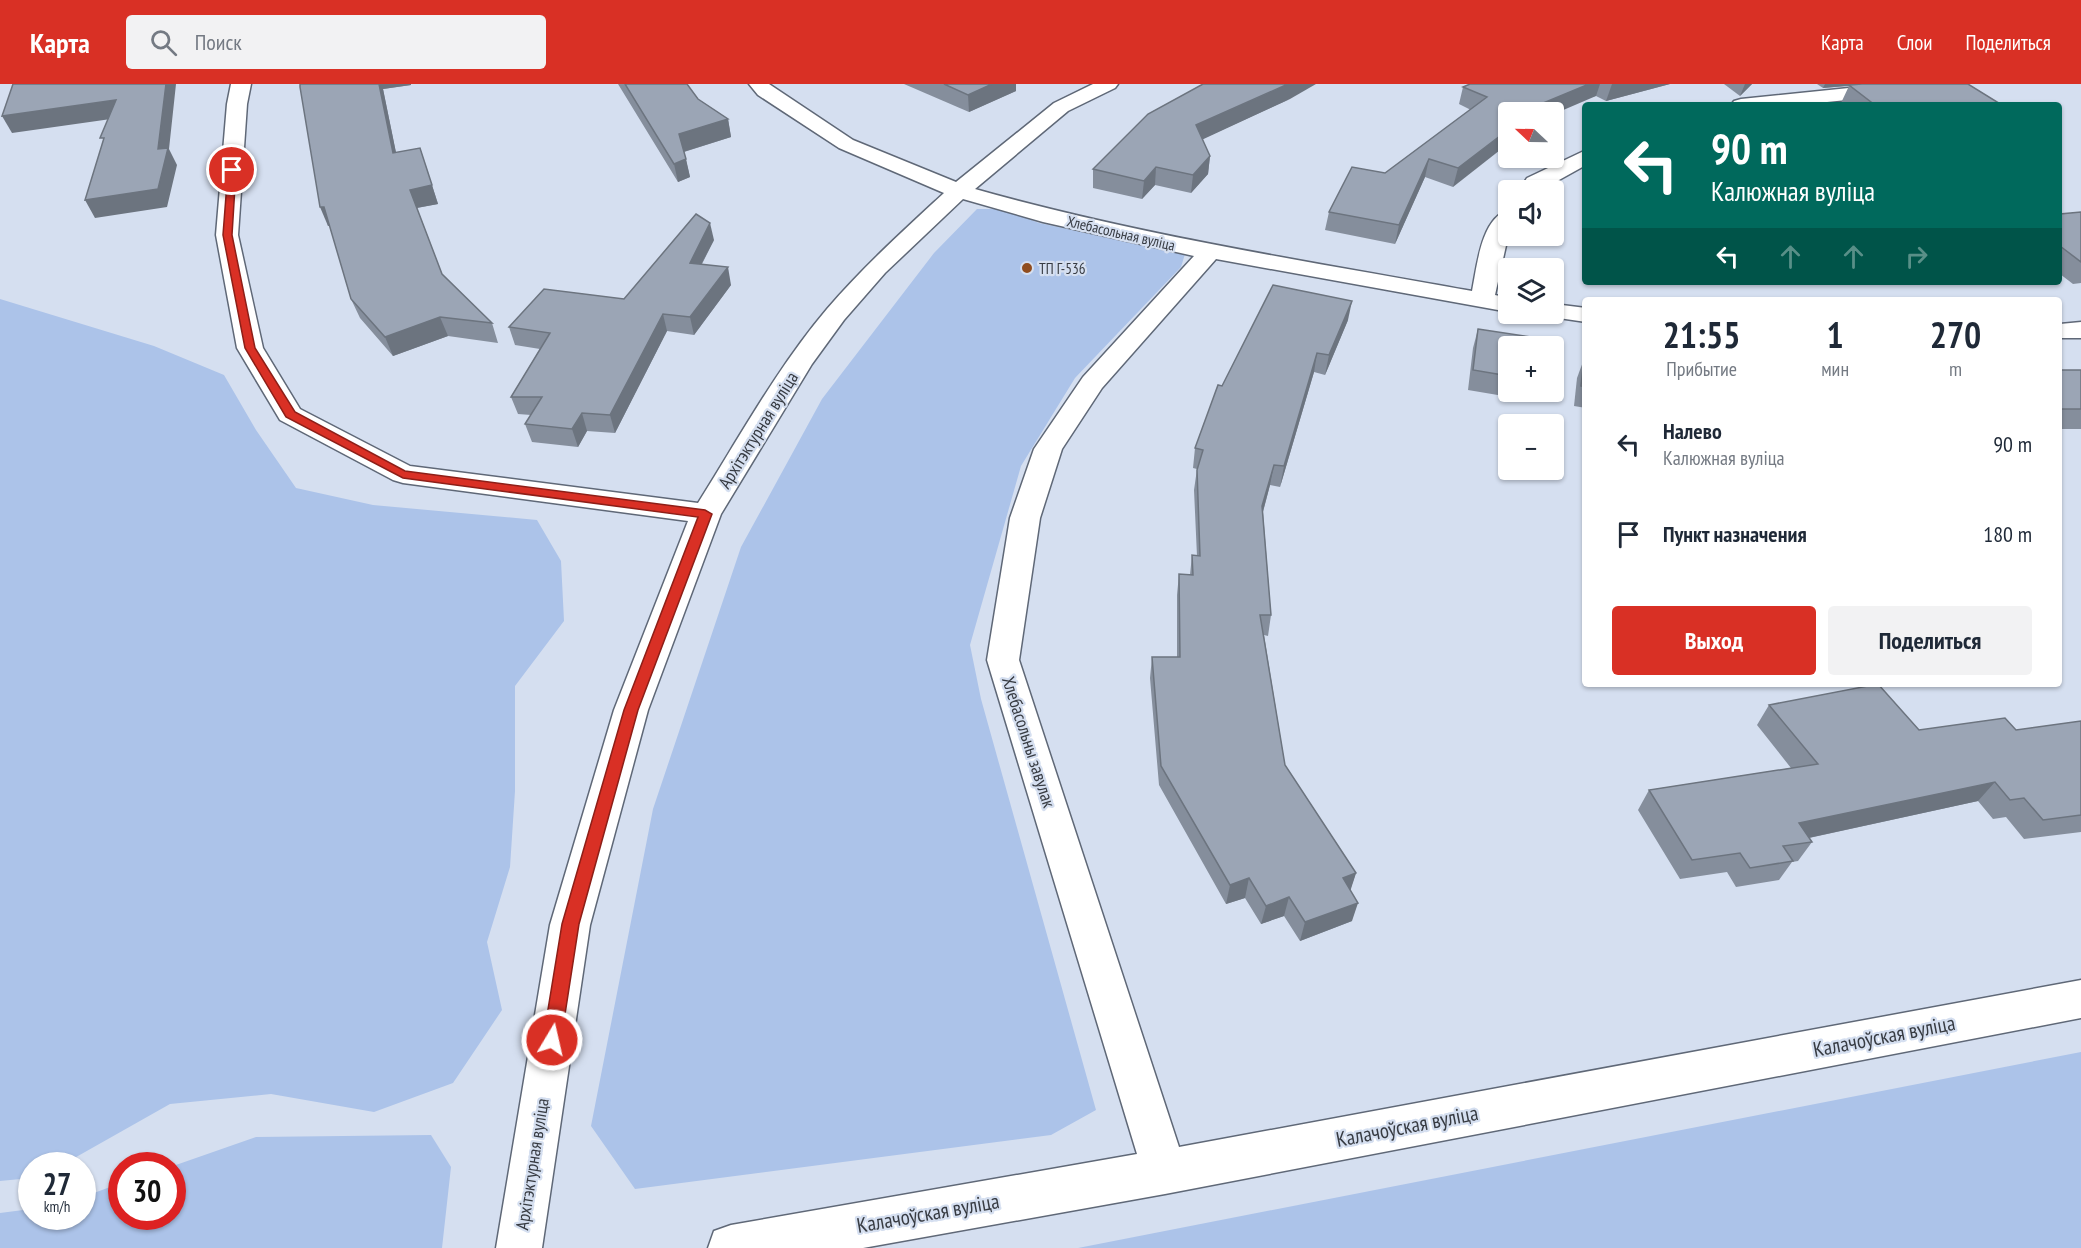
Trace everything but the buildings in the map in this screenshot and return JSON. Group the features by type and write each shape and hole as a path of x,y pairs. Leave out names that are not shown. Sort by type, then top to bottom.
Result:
{"street":[{"path":"241,84 237,104 227,235 250,348 290,414 403,474 705,514"},
{"name":"Хлебасольная вуліца","path":"759,84 765,92 846,144 959,191 1043,215 1163,243 1498,303"},
{"name":"Архітэктурная вуліца","path":"519,1248 570,924 631,710 705,514 800,363 835,315 877,268 959,191 1061,107 1108,84"},
{"path":"1770,102 1944,84"},
{"path":"1541,180 1582,158"},
{"path":"1482,301 1498,231"},
{"name":"Хлебасольны завулак","path":"1165,1172 1003,660 1025,518 1048,449 1092,383 1211,251"},
{"path":"1564,312 1582,314"},
{"path":"2062,332 2081,330"},
{"name":"Калачоўская вуліца","path":"731,1248 1165,1172 2081,999"}],"shaded area":[{"path":"977,209 1003,209 1039,223 1185,254 1181,267 1075,378 1021,466 970,645 981,699 1096,1110 1051,1135 635,1189 591,1126 653,809 741,547 822,399 934,253"},
{"path":"0,299 154,346 224,375 256,430 296,488 373,505 537,520 561,561 564,621 515,686 515,791 510,867 487,942 502,1010 453,1083 374,1112 271,1094 170,1104 85,1152 18,1152 18,1179 0,1181"},
{"path":"2081,1052 2081,1248 1078,1248"},
{"path":"431,1135 451,1167 442,1248 0,1248 0,1213 18,1211 18,1230 96,1230 96,1192 108,1188 108,1230 186,1230 186,1161 256,1137"}],"place":[{"name":"ТП Г-536","path":"1027,268"}],"route":[{"path":"232,170 227,235 250,348 290,414 403,474 705,514 631,710 570,924 552,1040"}]}
